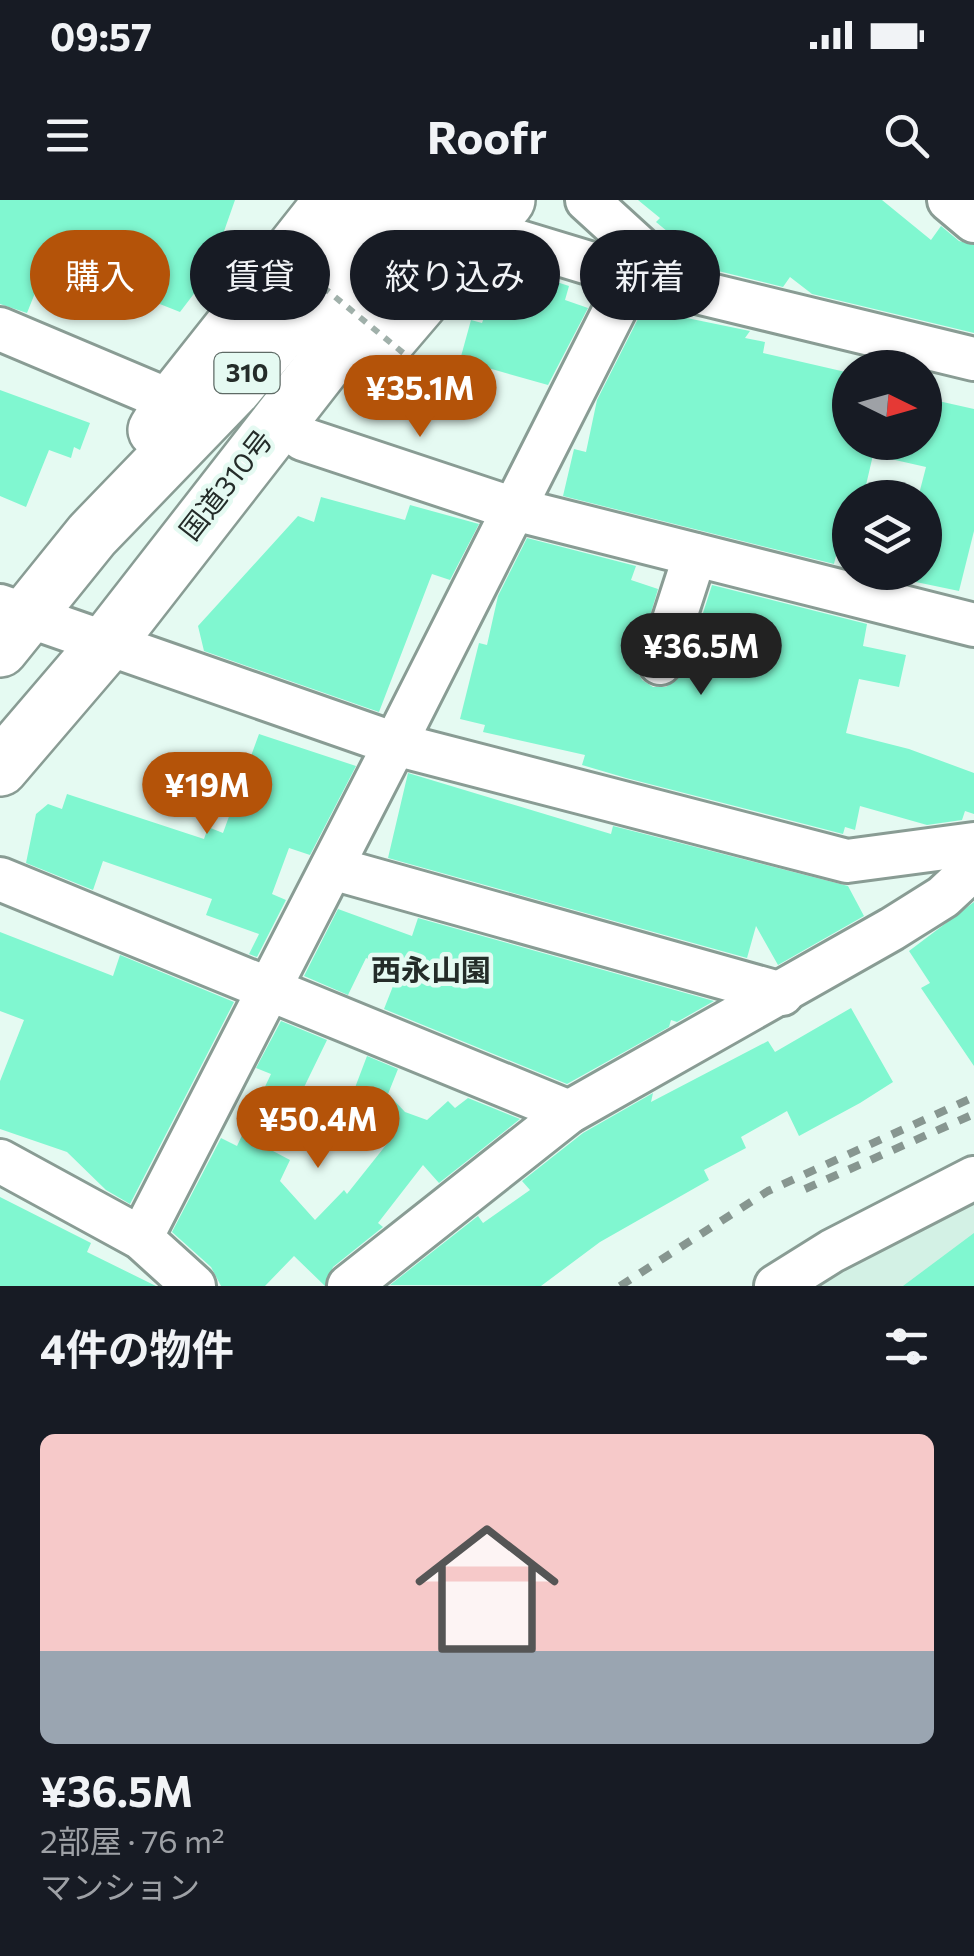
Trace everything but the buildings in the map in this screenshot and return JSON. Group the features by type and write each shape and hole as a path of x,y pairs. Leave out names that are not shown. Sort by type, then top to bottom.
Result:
{"highway":[{"path":"92,535 172,402 333,200"},
{"name":"国道310号","path":"10,624 233,389 391,200"},
{"path":"174,552 257,490 303,439 479,210"},
{"name":"国道310号","path":"0,768 107,643 174,552 479,210"}],"street":[{"path":"586,200 619,230"},
{"path":"948,200 974,221"},
{"path":"479,210 580,254"},
{"path":"720,298 974,359"},
{"path":"142,1238 612,320"},
{"path":"0,329 172,402"},
{"path":"303,439 514,509 974,624"},
{"path":"660,663 695,555"},
{"path":"10,624 107,643 395,744 847,861 974,844"},
{"path":"332,868 782,994"},
{"path":"349,1286 570,1112 782,994 943,896 974,868"},
{"path":"0,879 570,1112"},
{"path":"0,1161 142,1238 194,1286"},
{"path":"776,1286 832,1251 974,1178"}],"path":[{"path":"330,292 413,361"}],"shaded area":[{"path":"974,1192 974,1286 796,1286"}],"railway":[{"path":"620,1286 768,1191 974,1097"},
{"path":"805,1189 974,1114"}],"district":[{"name":"西永山園","path":"431,971"}]}
